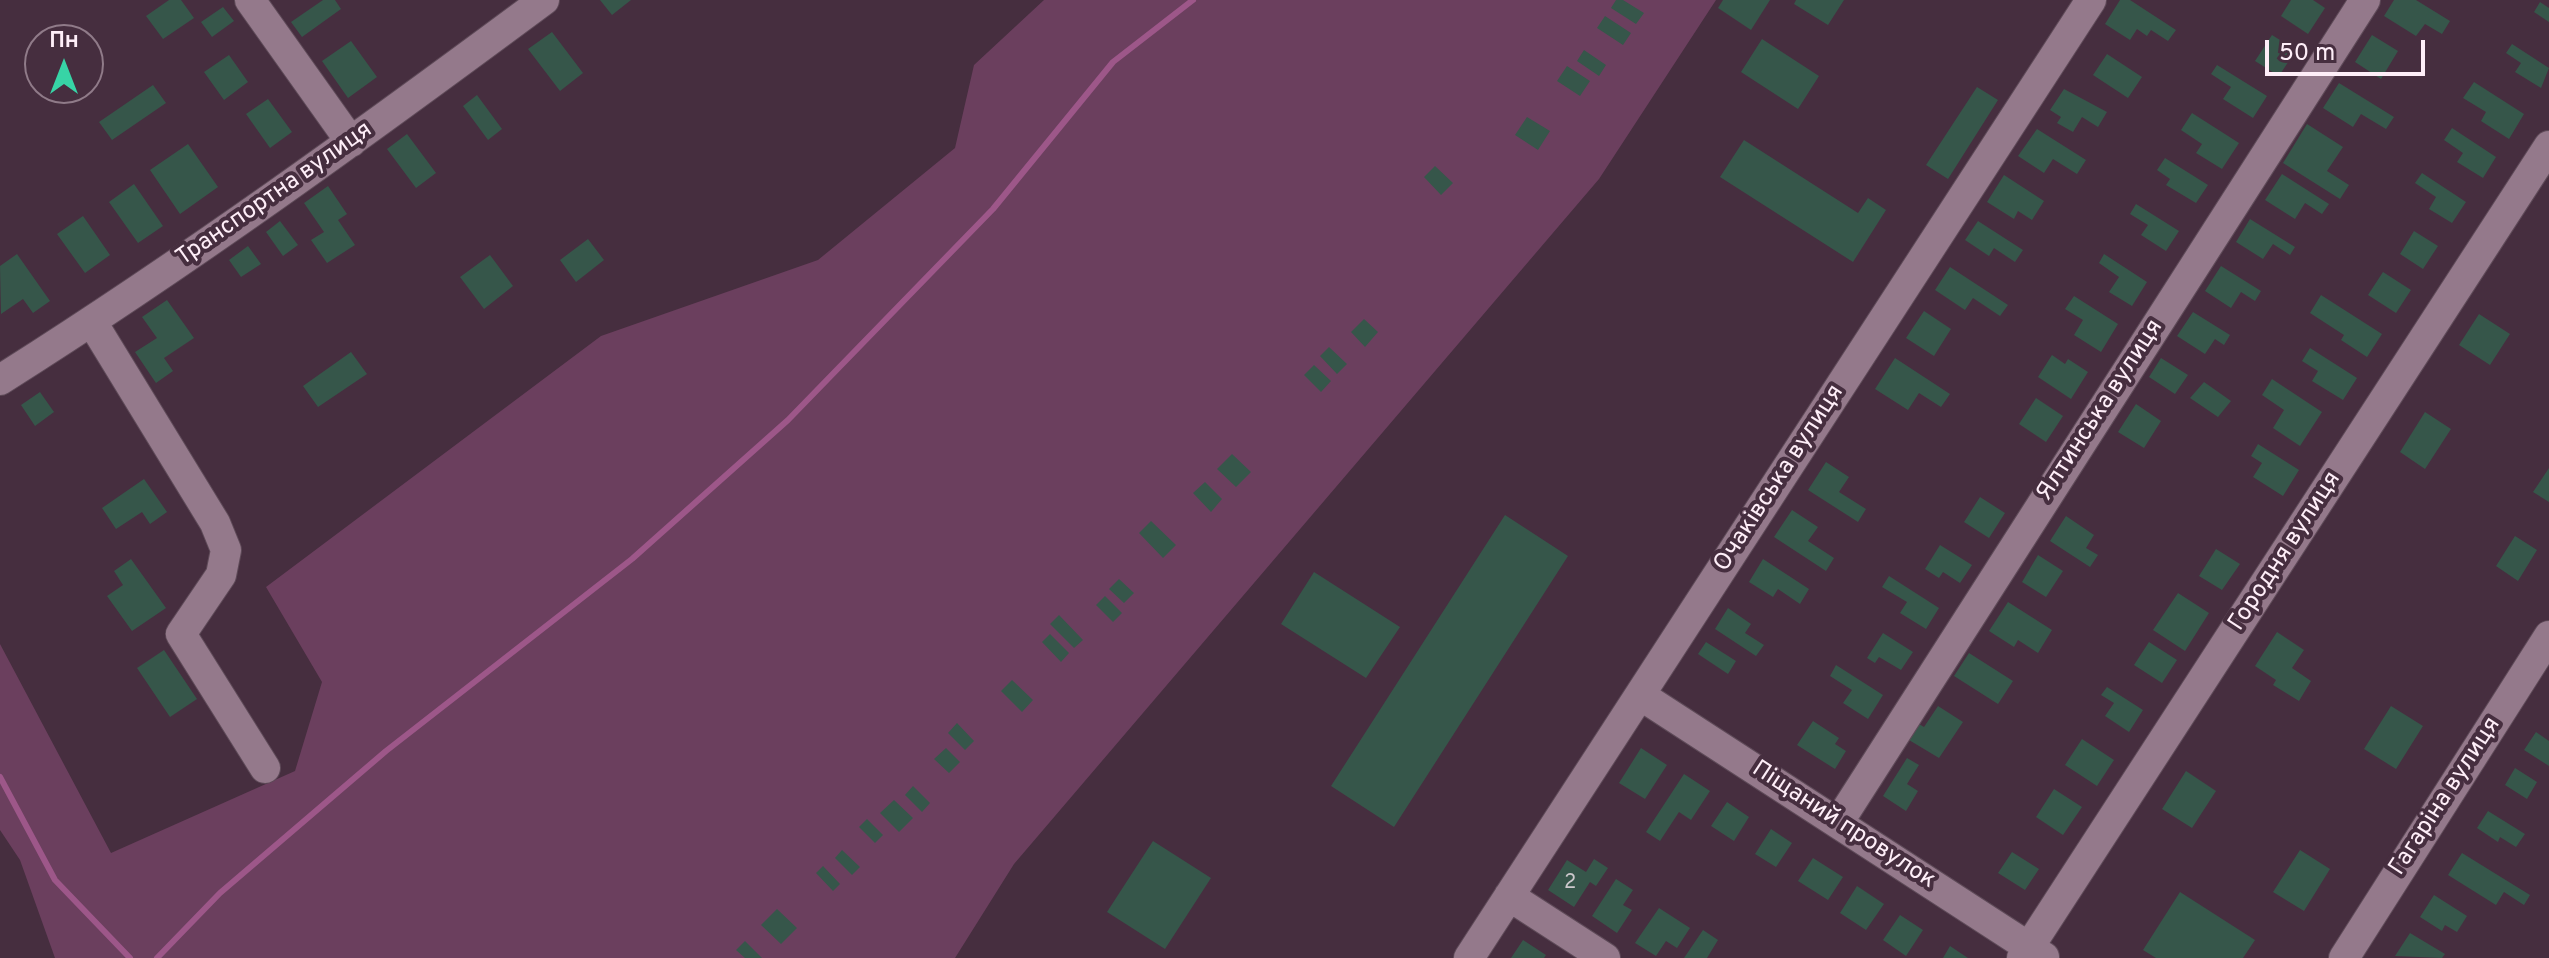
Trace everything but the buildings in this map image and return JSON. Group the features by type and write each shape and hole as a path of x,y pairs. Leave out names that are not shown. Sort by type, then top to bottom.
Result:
{"street":[{"path":"250,0 351,142"},
{"name":"Транспортна вулиця","path":"0,380 92,322 351,142 544,0"},
{"name":"Очаківська вулиця","path":"1469,958 2091,0"},
{"name":"Ялтинська вулиця","path":"1838,823 2365,0"},
{"name":"Городня вулиця","path":"2033,954 2549,146"},
{"path":"92,322 215,523 226,550 221,575 181,634 265,768"},
{"name":"Гагаріна вулиця","path":"2344,958 2549,636"},
{"name":"Піщаний провулок","path":"1640,695 2033,954"},
{"path":"1509,896 1605,958"}],"shaded area":[{"path":"1044,0 1716,0 1599,179 1014,864 955,958 55,958 20,860 0,830 0,644 111,853 295,771 322,682 266,587 601,336 818,260 955,148 974,65"}],"waterway":[{"path":"157,958 220,893 386,751 632,559 788,420 993,209 1113,62 1193,0"},
{"path":"0,777 55,880 130,958"}]}
